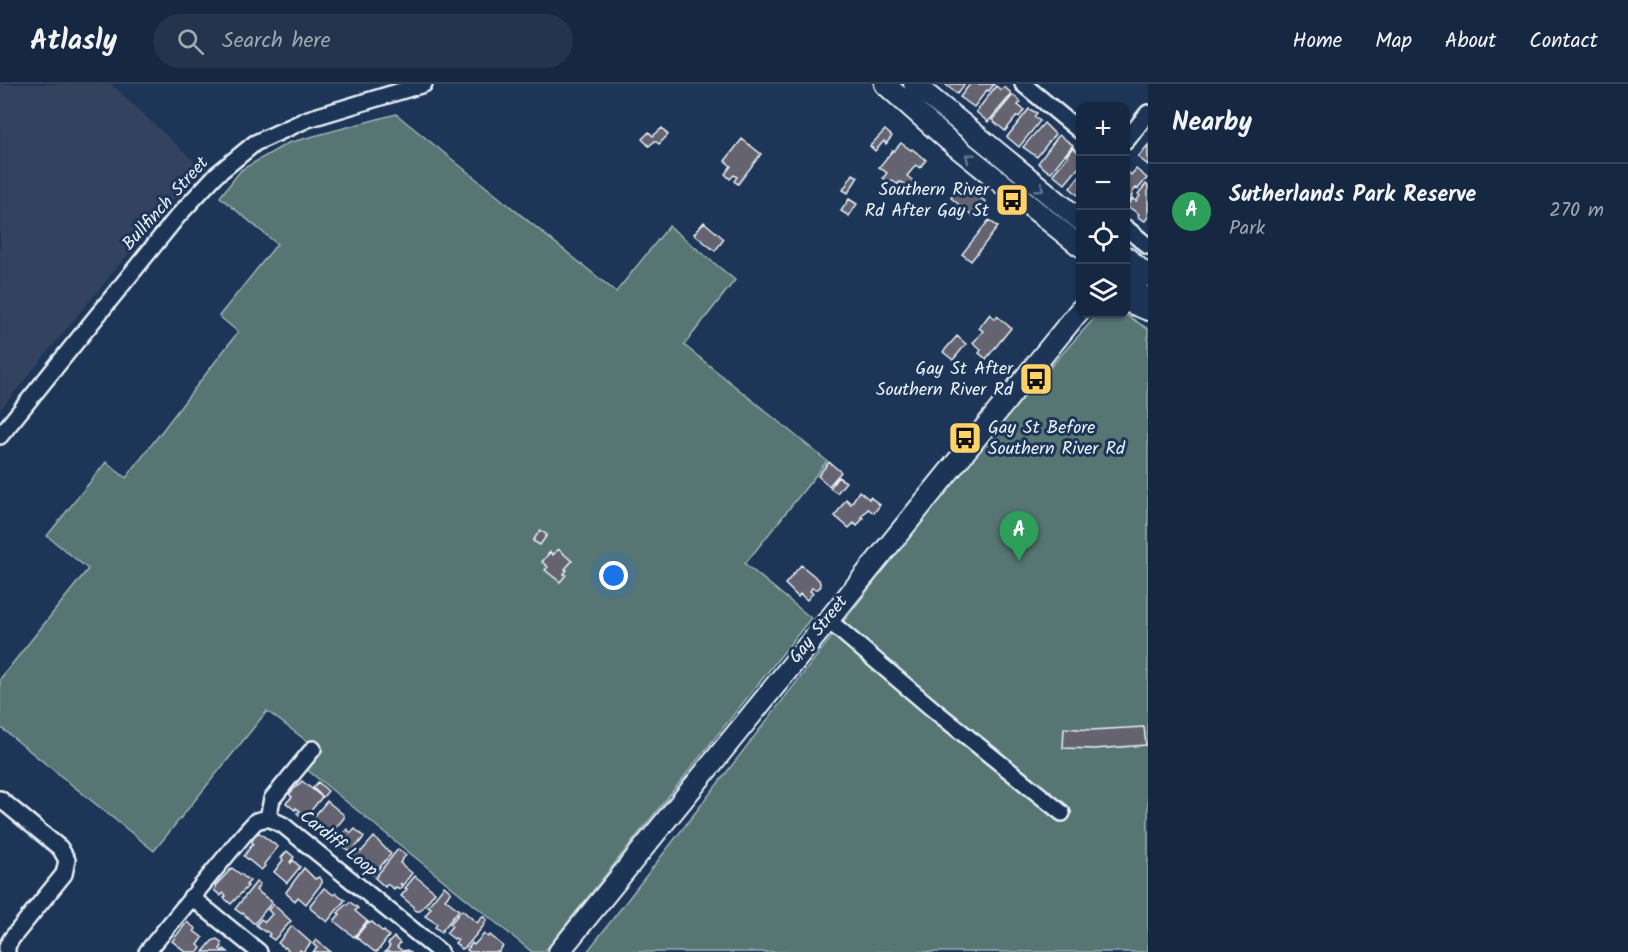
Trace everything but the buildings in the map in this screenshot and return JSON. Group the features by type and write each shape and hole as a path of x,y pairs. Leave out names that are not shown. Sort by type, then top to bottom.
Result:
{"main road":[{"path":"885,84 949,141 1076,243"},
{"path":"914,84 1076,214"},
{"path":"1130,263 1148,276"},
{"path":"1130,286 1148,300"},
{"path":"1130,303 1148,310"},
{"name":"Gay Street","path":"559,952 1076,315"}],"street":[{"name":"Bullfinch Street","path":"0,436 177,218 216,175 255,143 308,119 424,84"},
{"path":"1023,84 1076,128"},
{"path":"1130,135 1148,113"},
{"path":"1130,232 1148,246"},
{"path":"828,620 934,710 1062,813"},
{"path":"147,952 245,833 256,821 268,818 272,799 313,749"},
{"path":"0,799 60,848 67,860 64,874 7,949"},
{"name":"Cardiff Loop","path":"268,818 283,825 440,952"},
{"path":"192,897 259,952"}],"shaded area":[{"path":"0,84 111,84 200,167 0,410"}],"green space":[{"path":"396,114 616,292 669,226 735,280 684,345 827,461 745,564 811,618 544,952 532,952 306,769 320,751 267,711 154,851 0,727 0,679 88,569 47,536 106,462 126,478 238,332 219,316 277,244 220,197 241,170 288,143"},
{"path":"1130,317 1148,329 1148,952 587,952 948,487 1000,423 1094,318"}],"place":[{"name":"Southern River Rd After Gay St","path":"1012,200"},
{"name":"Gay St After Southern River Rd","path":"1036,379"},
{"name":"Gay St Before Southern River Rd","path":"965,438"},
{"name":"Sutherlands Park Reserve","path":"1019,561"}]}
